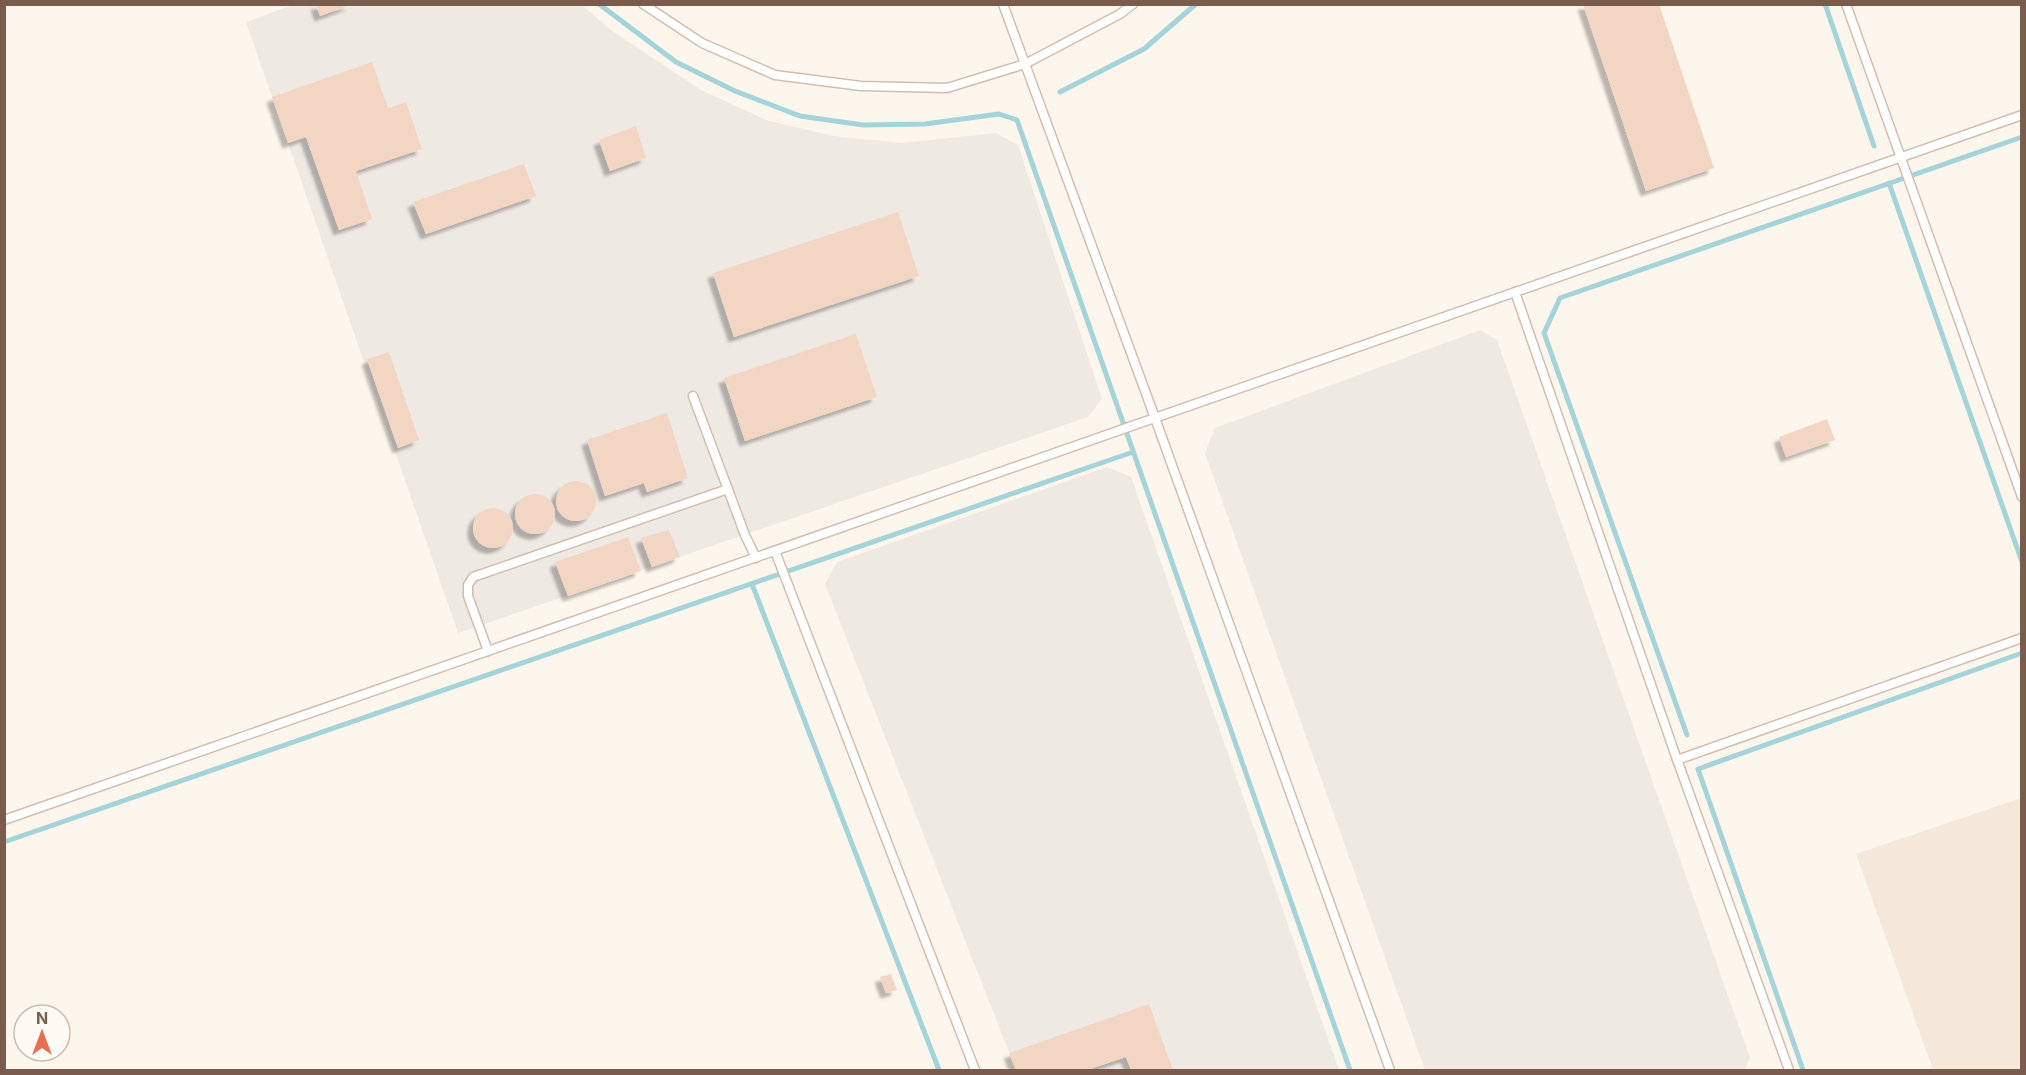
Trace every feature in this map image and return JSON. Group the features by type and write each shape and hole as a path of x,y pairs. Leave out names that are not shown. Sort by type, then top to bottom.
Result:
{"lane":[{"path":"643,4 702,43 775,75 861,86 948,88 1025,64 1120,14 1133,4"},
{"path":"1003,4 1390,1071"},
{"path":"1846,4 2022,497"},
{"path":"4,820 2022,115"},
{"path":"1515,292 1677,760 1789,1071"},
{"path":"693,396 756,558"},
{"path":"488,651 468,596 468,585 473,577 728,489"},
{"path":"775,551 975,1071"},
{"path":"1677,760 2022,638"}],"shaded area":[{"path":"296,4 582,5 611,30 701,90 766,120 833,136 902,143 996,133 1018,145 1102,399 1088,417 458,633 246,22"},
{"path":"1480,330 1497,340 1750,1058 1744,1070 1425,1070 1205,453 1215,428"},
{"path":"1107,467 1131,477 1339,1070 1016,1070 825,584 837,562"},
{"path":"2021,798 2021,1070 1933,1070 1856,854"}],"building":[{"path":"316,4 350,4 350,5 320,16"},
{"path":"1583,4 1659,4 1714,168 1646,191"},
{"path":"372,62 388,108 406,102 422,149 356,171 372,219 339,230 306,137 288,143 272,97"},
{"path":"636,126 646,158 610,171 599,140"},
{"path":"524,164 536,196 426,234 413,202"},
{"path":"898,212 919,276 734,337 713,273"},
{"path":"856,334 877,397 745,441 724,378"},
{"path":"389,352 419,440 398,448 367,359"},
{"path":"667,413 688,478 647,492 644,483 605,496 587,440"},
{"path":"1827,419 1835,440 1786,457 1779,437"},
{"path":"576,481 590,487 596,501 590,515 576,521 562,515 556,501 562,487"},
{"path":"535,494 549,500 555,514 549,528 535,534 521,528 515,514 521,500"},
{"path":"493,508 507,514 513,528 507,542 493,548 479,542 473,528 479,514"},
{"path":"669,530 680,557 652,567 641,538"},
{"path":"628,537 641,571 568,596 555,562"},
{"path":"891,974 897,990 886,993 880,977"},
{"path":"1149,1004 1173,1070 1131,1070 1126,1057 1087,1070 1016,1070 1009,1053"}],"waterway":[{"path":"599,4 676,62 735,91 800,116 863,125 925,124 999,114 1017,120 1350,1070"},
{"path":"1060,92 1144,49 1196,4"},
{"path":"1825,4 1874,146"},
{"path":"1687,735 1544,333 1560,298 2022,137"},
{"path":"1889,183 2022,562"},
{"path":"4,842 1133,452"},
{"path":"752,584 939,1070"},
{"path":"1803,1070 1698,769 2022,653"}]}
